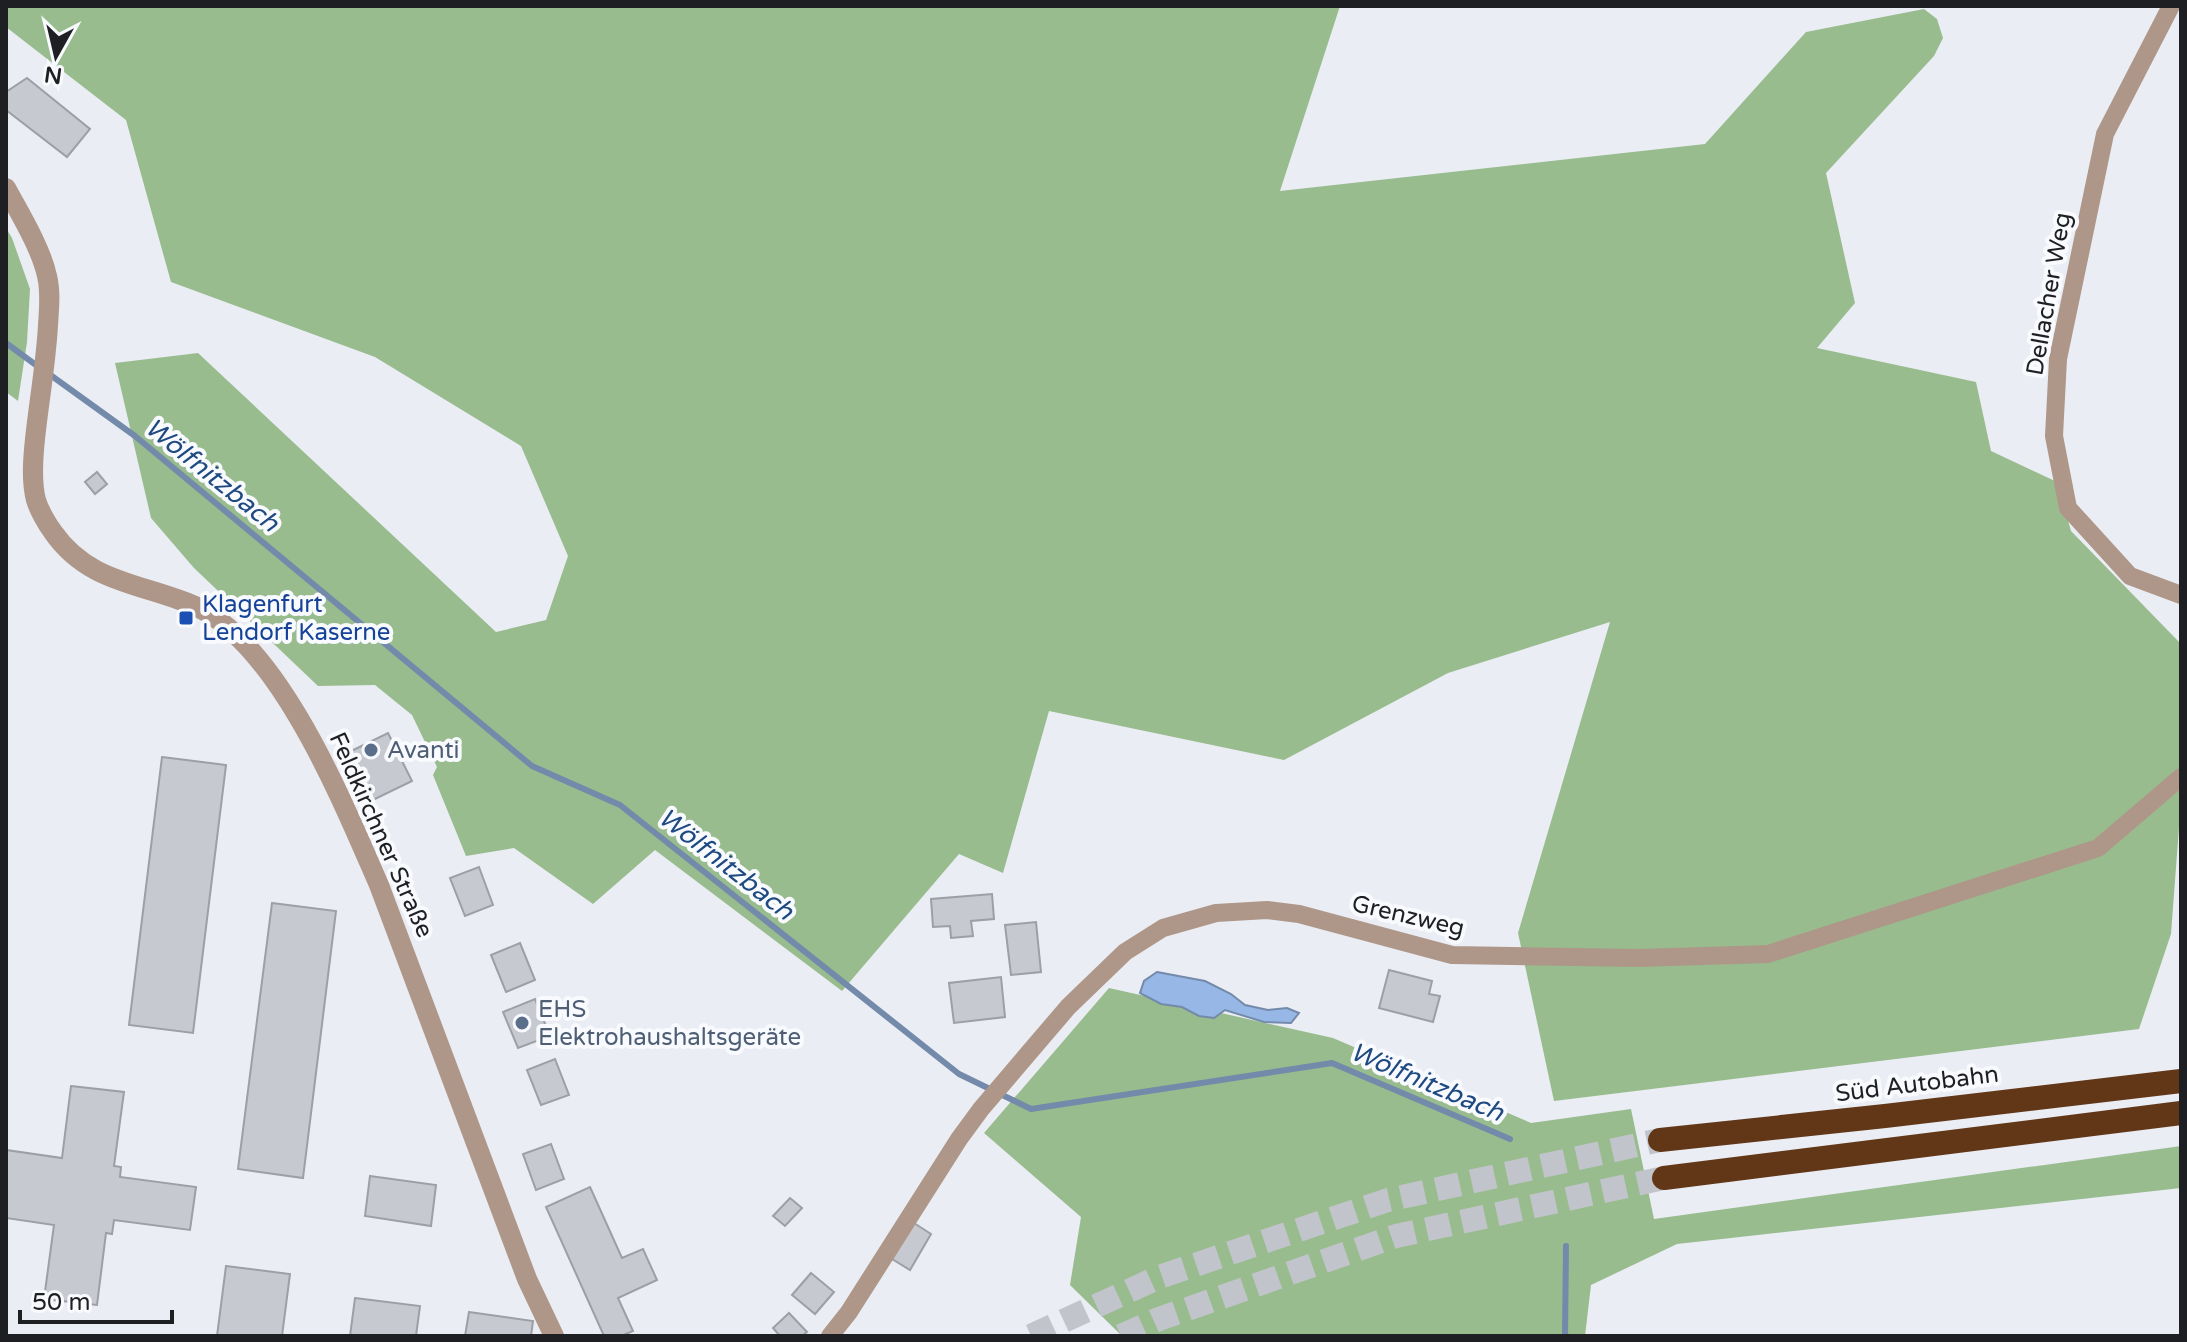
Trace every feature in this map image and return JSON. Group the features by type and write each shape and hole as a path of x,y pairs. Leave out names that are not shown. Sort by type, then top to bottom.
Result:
{"highway":[{"name":"Süd Autobahn","path":"1660,1140 2181,1081"},
{"path":"1664,1178 2181,1113"}],"street":[{"name":"Dellacher Weg","path":"2171,6 2105,134 2058,359 2054,436 2068,508 2130,576 2181,595"},
{"name":"Feldkirchner Straße","path":"6,188 38,252 47,275 50,299 33,464 36,500 52,532 79,561 114,580 196,607 230,629 270,674 307,733 379,885 527,1279 554,1336"},
{"name":"Grenzweg","path":"830,1336 849,1312 981,1109 1068,1007 1125,952 1163,928 1216,913 1267,910 1299,914 1452,955 1639,958 1768,954 2098,848 2181,777"}],"green space":[{"path":"6,6 1340,6 1280,191 1705,144 1806,32 1924,9 1937,19 1943,38 1934,56 1826,173 1855,303 1817,348 1976,382 1991,451 2057,482 2071,531 2181,644 2181,801 2171,934 2139,1029 1554,1101 1518,933 1610,622 1448,673 1284,760 1049,711 1003,873 959,854 842,991 655,850 593,904 514,848 466,856 433,775 437,767 412,715 375,685 318,686 194,568 151,518 115,363 198,353 496,632 546,620 568,556 521,446 375,357 171,282 126,120 6,27"},
{"path":"6,228 30,289 27,342 18,401 6,392"},
{"path":"1109,988 1333,1038 1531,1123 1631,1109 1654,1219 2181,1146 2181,1188 1677,1244 1591,1285 1585,1336 1122,1336 1070,1285 1081,1217 984,1133"}],"water":[{"path":"1157,972 1205,981 1245,1005 1268,1010 1287,1008 1299,1013 1291,1023 1264,1022 1225,1010 1214,1018 1199,1016 1182,1007 1161,1004 1140,993 1144,981"}],"building":[{"path":"27,78 90,129 67,157 6,110 6,92"},
{"path":"97,472 107,484 95,494 85,482"},
{"path":"388,733 412,781 371,801 347,753"},
{"path":"162,757 226,765 193,1033 129,1025"},
{"path":"479,867 493,905 465,916 450,878"},
{"path":"992,894 994,919 971,921 973,936 951,938 950,926 933,927 931,899"},
{"path":"272,903 336,911 303,1178 238,1169"},
{"path":"1036,922 1041,972 1011,975 1005,925"},
{"path":"520,943 535,980 506,992 491,955"},
{"path":"1389,970 1432,981 1429,994 1440,996 1433,1022 1379,1008"},
{"path":"1001,977 1005,1017 954,1023 949,983"},
{"path":"535,999 550,1036 518,1048 503,1012"},
{"path":"555,1059 569,1095 541,1105 527,1070"},
{"path":"71,1086 124,1092 114,1166 121,1167 120,1177 196,1187 190,1230 114,1220 112,1234 106,1233 97,1305 44,1299 54,1225 6,1218 6,1150 62,1158"},
{"path":"551,1144 564,1179 536,1190 523,1154"},
{"path":"370,1176 436,1185 431,1226 365,1216"},
{"path":"590,1187 622,1258 643,1249 657,1280 618,1298 633,1331 621,1336 604,1336 546,1207"},
{"path":"790,1198 802,1208 785,1226 773,1216"},
{"path":"914,1223 931,1234 910,1270 892,1259"},
{"path":"226,1266 290,1274 282,1336 217,1336"},
{"path":"811,1273 834,1292 815,1314 792,1295"},
{"path":"355,1298 420,1306 416,1336 350,1336"},
{"path":"469,1312 533,1321 531,1336 465,1336"},
{"path":"789,1313 807,1332 802,1336 780,1336 773,1328"}],"waterway":[{"name":"Wölfnitzbach","path":"6,343 40,368"},
{"name":"Wölfnitzbach","path":"49,374 135,436 532,766 620,805 959,1074 1031,1109 1332,1063 1510,1139"},
{"name":"Wölfnitzbach","path":"1565,1336 1566,1246"}],"tunnel":[{"path":"1031,1336 1159,1277 1388,1200 1660,1140"},
{"path":"1121,1336 1159,1319 1396,1236 1664,1178"}],"place":[{"name":"Klagenfurt Lendorf Kaserne","path":"186,618"},
{"name":"Avanti","path":"371,750"},
{"name":"EHS Elektrohaushaltsgeräte","path":"522,1023"}]}
